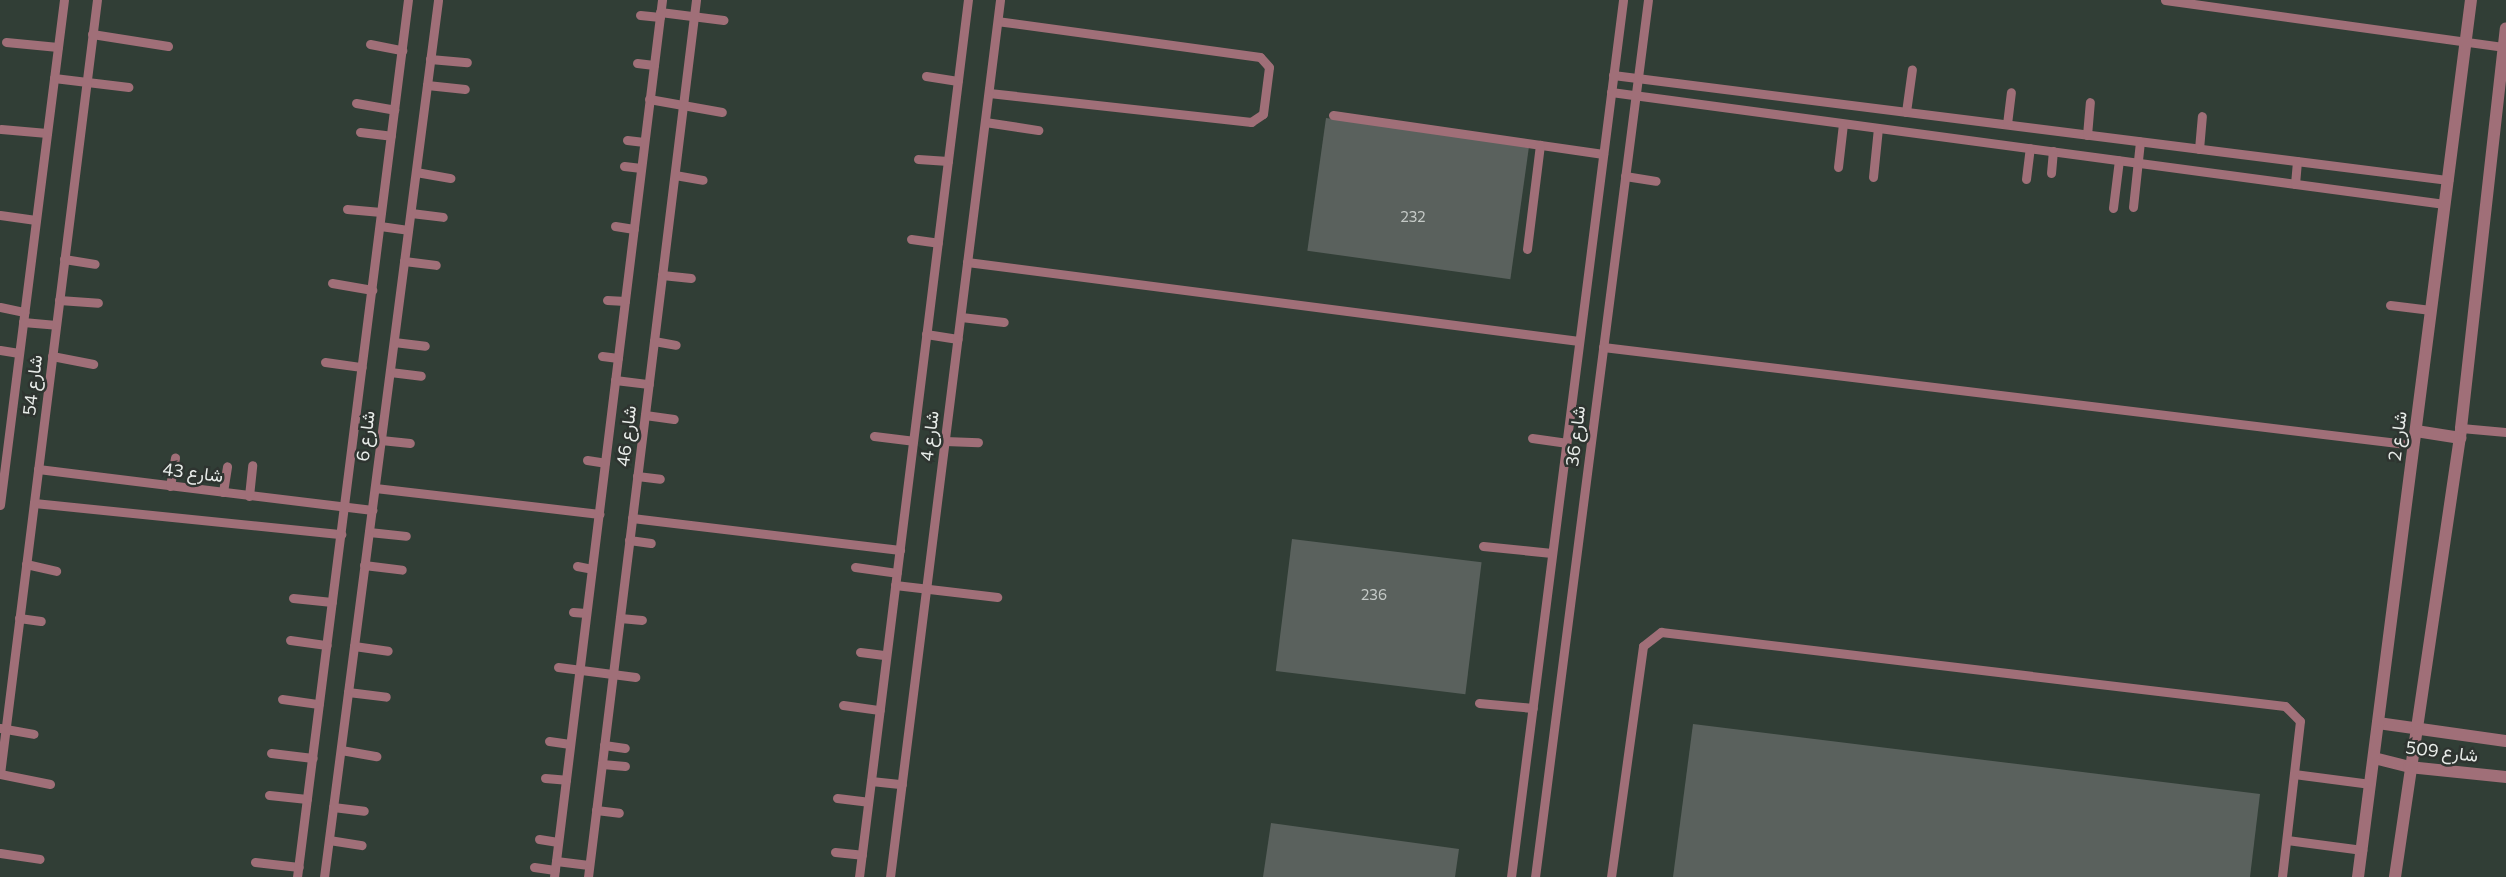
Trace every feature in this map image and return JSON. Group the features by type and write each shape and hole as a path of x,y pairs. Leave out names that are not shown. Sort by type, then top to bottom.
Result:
{"street":[{"name":"شارع 2","path":"2358,877 2471,0"},
{"path":"2395,877 2414,731 2460,433 2506,29"},
{"path":"2416,431 2460,433"},
{"name":"شارع 509","path":"2378,723 2414,731 2506,741"},
{"name":"شارع 509","path":"2374,758 2409,767 2506,777"}],"lane":[{"name":"شارع 54","path":"0,505 4,439 24,317 64,0"},
{"name":"شارع 54","path":"0,774 3,729 20,618 97,0"},
{"name":"شارع 6","path":"298,872 408,0"},
{"name":"شارع 6","path":"324,877 438,0"},
{"name":"شارع 46","path":"555,870 662,0"},
{"name":"شارع 46","path":"588,877 696,0"},
{"name":"شارع 4","path":"859,877 967,0"},
{"name":"شارع 4","path":"890,877 1000,0"},
{"name":"شارع 36","path":"1511,877 1623,0"},
{"name":"شارع 36","path":"1535,877 1648,0"},
{"path":"2165,0 2503,47"},
{"path":"640,15 694,16 723,20"},
{"path":"989,93 1251,122 1263,114 1269,67 1260,57 998,21"},
{"path":"92,34 168,45"},
{"path":"6,42 58,47"},
{"path":"370,44 402,50"},
{"path":"430,59 467,62"},
{"path":"637,63 654,65"},
{"path":"1906,112 1912,69"},
{"path":"1613,75 2448,180"},
{"path":"926,76 958,81"},
{"path":"54,78 128,87"},
{"path":"427,85 465,89"},
{"path":"1611,92 2445,204"},
{"path":"2007,124 2010,92"},
{"path":"649,99 722,112"},
{"path":"2088,135 2090,102"},
{"path":"356,104 394,110"},
{"path":"1333,115 1603,154"},
{"path":"1929,135 1931,115"},
{"path":"2199,149 2202,116"},
{"path":"985,122 1038,130"},
{"path":"1838,167 1843,124"},
{"path":"1873,177 1878,128"},
{"path":"1,129 47,133"},
{"path":"360,132 391,136"},
{"path":"627,140 644,142"},
{"path":"2133,207 2140,141"},
{"path":"1527,249 1540,145"},
{"path":"2026,179 2030,148"},
{"path":"2051,173 2053,151"},
{"path":"918,159 948,161"},
{"path":"2113,208 2119,160"},
{"path":"2295,184 2297,161"},
{"path":"624,166 641,168"},
{"path":"416,172 450,178"},
{"path":"675,174 703,180"},
{"path":"1625,176 1656,182"},
{"path":"347,209 381,212"},
{"path":"411,213 443,217"},
{"path":"0,215 36,220"},
{"path":"380,226 408,230"},
{"path":"615,226 634,229"},
{"path":"911,239 938,243"},
{"path":"64,259 95,264"},
{"path":"404,261 436,265"},
{"path":"967,262 1579,341"},
{"path":"662,275 691,278"},
{"path":"332,283 372,290"},
{"path":"59,300 98,303"},
{"path":"608,300 625,301"},
{"path":"2390,305 2431,310"},
{"path":"0,307 24,317 56,325"},
{"path":"961,316 1004,322"},
{"path":"926,334 958,339"},
{"path":"654,341 676,345"},
{"path":"394,342 425,346"},
{"path":"1603,347 2414,445"},
{"path":"0,350 19,353"},
{"path":"52,356 93,364"},
{"path":"602,356 618,358"},
{"path":"325,362 362,367"},
{"path":"390,372 421,376"},
{"path":"615,380 649,384"},
{"path":"645,415 674,419"},
{"path":"2460,433 2506,432"},
{"path":"874,436 913,441"},
{"path":"1532,438 1566,443"},
{"path":"381,440 410,443"},
{"path":"945,441 978,442"},
{"path":"170,486 175,457"},
{"path":"587,460 605,463"},
{"path":"249,496 252,465"},
{"path":"223,492 227,466"},
{"name":"شارع 43","path":"38,469 372,510"},
{"path":"637,476 660,479"},
{"path":"375,488 599,514"},
{"path":"34,504 341,534"},
{"path":"632,518 900,550"},
{"path":"369,532 406,537"},
{"path":"629,540 651,543"},
{"path":"1483,546 1552,553"},
{"path":"26,564 56,571"},
{"path":"364,565 402,570"},
{"path":"578,566 592,569"},
{"path":"855,567 897,573"},
{"path":"895,585 998,597"},
{"path":"293,598 332,602"},
{"path":"573,612 586,613"},
{"path":"20,618 41,621"},
{"path":"620,618 642,620"},
{"path":"1611,877 1643,646 1661,632 2285,706 2300,721 2282,877"},
{"path":"290,640 327,645"},
{"path":"354,646 388,651"},
{"path":"860,652 886,655"},
{"path":"558,667 635,677"},
{"path":"348,692 386,697"},
{"path":"282,699 319,704"},
{"path":"1479,703 1533,708"},
{"path":"843,705 880,710"},
{"path":"3,729 33,734"},
{"path":"549,741 570,744"},
{"path":"604,746 625,748"},
{"path":"341,750 376,756"},
{"path":"271,753 313,758"},
{"path":"602,764 625,766"},
{"path":"0,774 50,784"},
{"path":"2294,774 2370,784"},
{"path":"545,778 566,780"},
{"path":"871,781 902,784"},
{"path":"269,795 307,799"},
{"path":"837,798 868,802"},
{"path":"333,807 364,811"},
{"path":"596,810 619,813"},
{"path":"540,839 558,842"},
{"path":"329,840 362,845"},
{"path":"2287,840 2362,850"},
{"path":"836,852 862,855"},
{"path":"0,853 40,859"},
{"path":"255,862 298,872"},
{"path":"534,867 555,870 589,865"}],"shaded area":[{"path":"0,0 2506,0 2506,877 0,877"}],"building":[{"path":"1326,118 1529,147 1510,279 1307,251"},
{"path":"1292,539 1482,562 1465,694 1276,671"},
{"path":"1693,724 2260,794 2250,877 1673,877"},
{"path":"1271,823 1459,849 1455,877 1263,877"}]}
